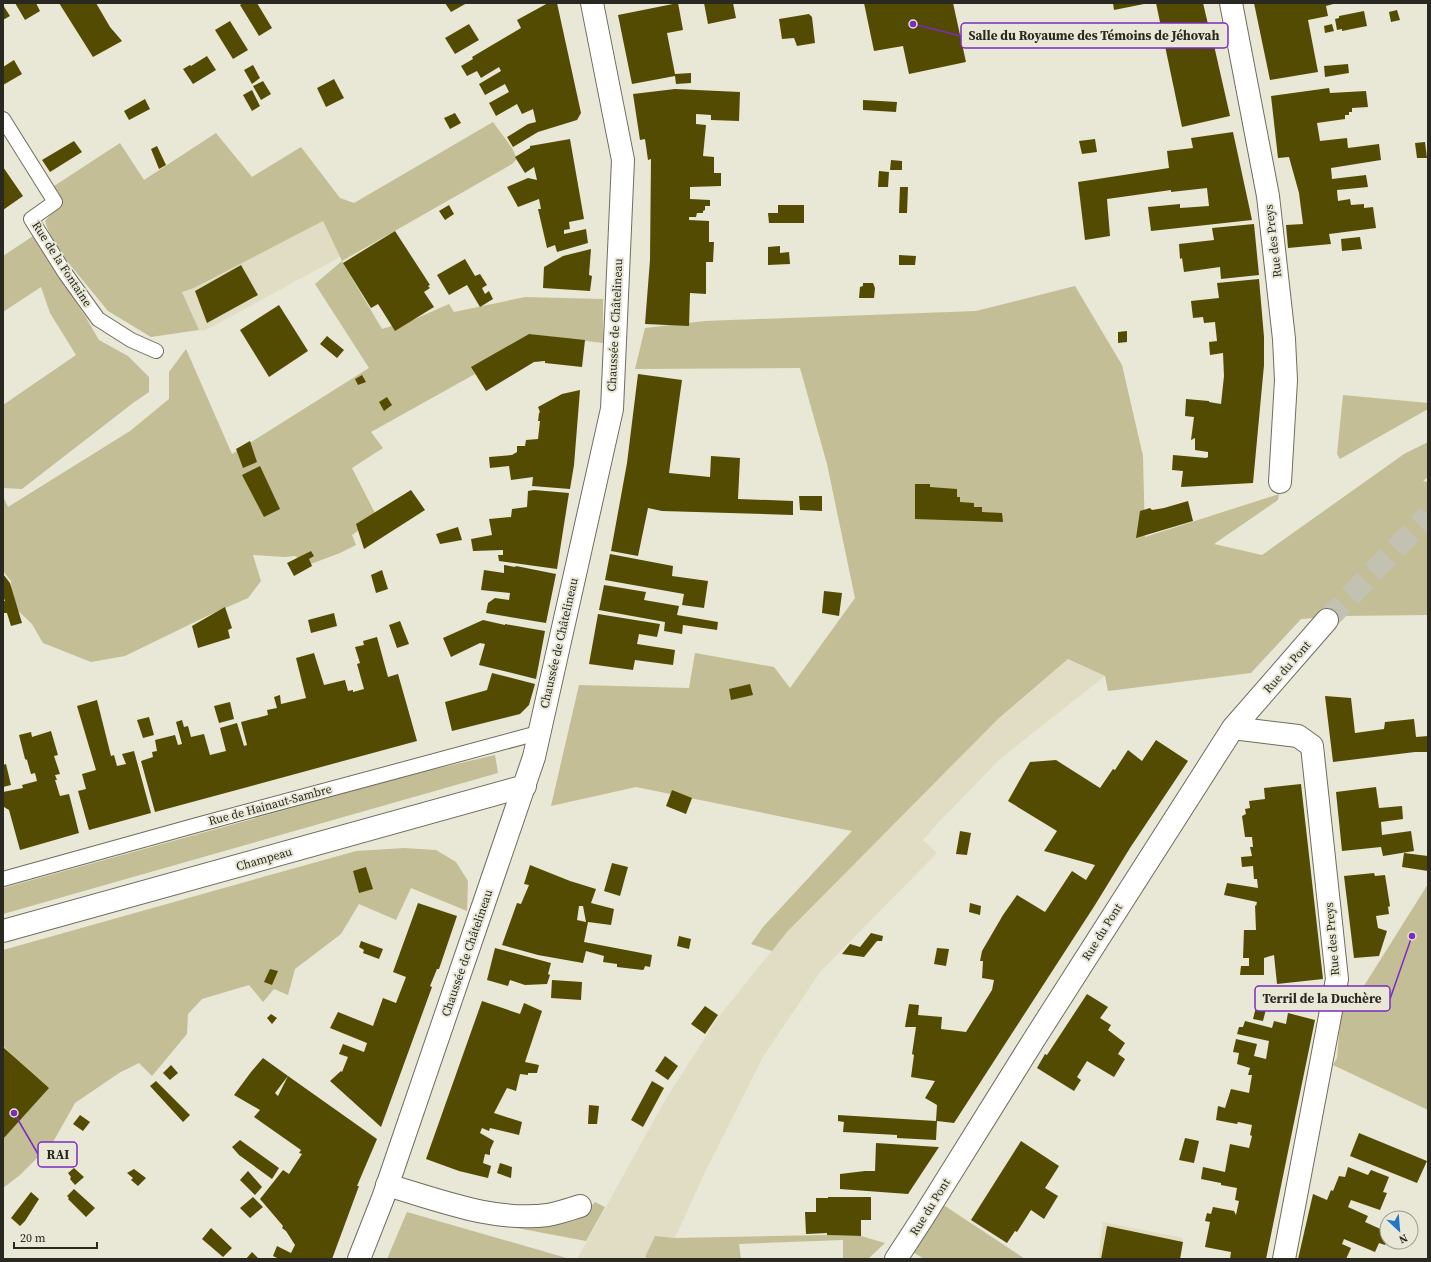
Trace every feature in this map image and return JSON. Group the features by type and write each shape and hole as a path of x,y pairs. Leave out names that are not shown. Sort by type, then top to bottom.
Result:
{"street":[{"name":"Chaussée de Châtelineau","path":"359,1259 387,1185 534,757 538,733 612,409 623,160 592,3"},
{"name":"Rue des Preys","path":"1231,3 1268,196 1283,332 1286,380 1280,482"},
{"name":"Rue du Pont","path":"896,1259 1043,1025 1233,728 1327,620"},
{"name":"Rue des Preys","path":"1233,728 1298,736 1312,746 1337,978 1284,1259"},
{"name":"Champeau","path":"3,932 524,786"},
{"path":"387,1185 482,1206 515,1216 549,1214 580,1206"}],"lane":[{"name":"Rue de la Fontaine","path":"3,119 55,202 31,219 65,273 98,319 131,340 156,351"},
{"name":"Rue de Hainaut-Sambre","path":"3,879 538,733"}],"shaded area":[{"path":"493,122 512,148 517,159 512,164 342,261 323,221 194,288 182,292 199,330 151,337 108,311 53,244 45,221 55,209 51,188 120,143 144,180 216,133 252,177 301,147 340,198 354,203"},
{"path":"323,221 340,257 204,331 199,330 182,292 194,288"},
{"path":"33,236 99,340 128,356 149,377 149,392 22,489 3,488 3,405 76,355 50,313 41,287 3,312 3,256"},
{"path":"342,261 382,329 415,319 449,304 454,312 525,297 603,299 603,343 529,334 472,367 475,374 371,432 383,448 352,468 377,517 352,535 356,545 340,553 308,565 295,556 284,557 253,555 261,581 248,598 207,616 125,656 91,662 43,643 32,624 12,605 11,581 3,571 3,496 8,507 130,431 169,399 169,372 186,349 232,454 369,368 315,284"},
{"path":"1075,286 1122,365 1143,456 1145,537 1279,494 1278,500 1214,544 1262,555 1404,454 1428,442 1428,477 1423,481 1428,482 1428,615 1340,616 1301,619 1251,673 1108,691 1105,676 1068,659 998,719 787,932 772,951 751,944 763,927 852,831 636,787 551,806 579,685 689,688 695,653 774,667 790,688 855,598 827,464 800,368 635,369 645,328 705,321 976,311"},
{"path":"1343,395 1428,403 1428,409 1340,459 1337,454"},
{"path":"1068,659 1105,676 1000,759 935,826 923,840 937,853 820,972 763,1057 706,1170 675,1238 655,1236 644,1259 577,1259 664,1102 717,1019 787,932 998,719"},
{"path":"495,755 498,773 3,914 3,888 418,773"},
{"path":"404,848 436,850 456,862 468,881 467,911 411,888 396,920 359,904 341,934 295,969 288,995 274,989 263,1002 249,985 202,999 188,1014 187,1034 152,1076 139,1063 119,1073 75,1103 53,1142 20,1175 3,1188 3,1132 44,1085 3,1046 3,950 356,851"},
{"path":"1428,884 1428,1110 1333,1065 1337,1058 1342,998 1362,989"},
{"path":"595,1202 605,1207 586,1241 517,1228 560,1224 581,1217"},
{"path":"942,1204 1025,1259 924,1259 913,1252"},
{"path":"407,1212 570,1259 387,1259"},
{"path":"1103,1222 1183,1238 1181,1259 1098,1259"},
{"path":"827,1235 861,1236 885,1243 868,1259 843,1259 843,1240 739,1244 741,1259 649,1259 645,1257 655,1236 675,1238"}],"building":[{"path":"15,3 36,3 40,11 25,20"},
{"path":"59,3 96,3 110,27 122,41 93,57"},
{"path":"243,3 257,3 272,28 259,36 240,5"},
{"path":"445,3 467,3 451,12"},
{"path":"548,3 557,3 581,113 577,120 538,132 513,147 507,137 528,124 536,122 533,109 522,114 517,104 496,116 489,103 509,92 505,84 485,95 479,84 501,71 499,67 481,78 477,71 467,76 461,66 473,59 472,57 521,28 517,20"},
{"path":"678,3 683,30 667,33 675,74 691,73 691,83 676,84 675,76 632,84 618,15"},
{"path":"704,3 733,3 736,18 708,24"},
{"path":"864,3 953,3 966,62 909,74 903,46 874,51"},
{"path":"1113,3 1144,3 1144,4 1114,10"},
{"path":"1156,3 1203,3 1230,116 1182,127"},
{"path":"1254,3 1337,3 1326,6 1328,16 1308,20 1318,72 1270,80"},
{"path":"3,5 10,16 3,20"},
{"path":"1397,10 1400,20 1391,22 1389,12"},
{"path":"1364,11 1367,26 1342,31 1342,29 1337,30 1335,19 1339,18 1339,16"},
{"path":"809,14 812,17 815,43 797,46 794,38 782,39 779,19"},
{"path":"230,21 248,50 233,59 215,30"},
{"path":"469,24 479,40 455,54 445,38"},
{"path":"1332,24 1334,31 1325,33 1324,26"},
{"path":"207,56 216,70 193,84 183,69"},
{"path":"14,60 22,74 3,85 3,67"},
{"path":"1348,64 1349,73 1325,77 1324,66"},
{"path":"253,65 260,78 252,84 244,70"},
{"path":"334,79 344,98 326,107 317,88"},
{"path":"263,81 271,94 261,100 253,86"},
{"path":"1329,88 1330,93 1366,91 1368,107 1352,108 1352,112 1349,112 1349,115 1345,115 1345,119 1317,123 1320,141 1347,138 1348,148 1379,144 1381,160 1331,168 1332,179 1366,175 1368,187 1337,190 1338,201 1350,199 1351,205 1364,204 1364,208 1373,207 1376,228 1329,234 1331,244 1288,248 1286,225 1303,224 1299,193 1289,157 1278,158 1271,96"},
{"path":"675,89 740,92 739,121 711,120 711,115 696,114 696,124 706,125 703,156 714,157 714,173 721,173 721,186 690,187 690,199 710,200 710,206 705,206 703,213 697,213 696,217 689,217 689,220 709,221 709,242 714,242 713,262 706,262 706,294 690,293 689,326 645,324 650,260 651,159 648,160 645,139 640,140 633,94"},
{"path":"252,90 260,106 252,111 243,95"},
{"path":"145,99 150,109 129,120 124,111"},
{"path":"863,100 897,102 896,112 863,110"},
{"path":"455,113 461,123 450,129 444,118"},
{"path":"1233,132 1252,220 1151,231 1148,207 1180,204 1180,208 1209,206 1207,188 1171,192 1171,190 1107,199 1110,236 1085,240 1078,182 1169,168 1167,151 1193,148 1191,138"},
{"path":"570,139 584,219 569,222 570,229 564,230 564,234 586,229 588,243 557,252 555,245 547,248 538,209 541,209 539,199 518,207 507,187 528,178 537,180 534,167 525,173 515,157 530,148 530,146"},
{"path":"1095,139 1097,152 1082,154 1079,141"},
{"path":"74,141 82,152 50,172 42,160"},
{"path":"1425,142 1427,158 1417,158 1415,143"},
{"path":"157,146 166,165 159,169 151,149"},
{"path":"891,160 902,161 902,170 890,170"},
{"path":"3,167 23,196 3,210"},
{"path":"879,171 889,172 888,187 878,187"},
{"path":"900,187 908,187 907,213 899,213"},
{"path":"449,205 454,214 445,220 439,211"},
{"path":"778,205 804,205 804,223 769,223 768,213 778,213"},
{"path":"1254,224 1259,275 1221,279 1220,267 1184,272 1182,258 1180,259 1179,244 1214,240 1212,228"},
{"path":"395,231 430,285 428,286 430,288 424,292 434,307 395,331 378,304 371,308 343,263"},
{"path":"1360,237 1362,249 1342,251 1341,239"},
{"path":"780,246 780,253 789,252 790,264 768,265 768,247"},
{"path":"591,249 589,275 592,276 590,291 543,288 544,267 563,256"},
{"path":"899,255 916,256 915,265 899,265"},
{"path":"465,259 475,276 480,274 487,285 482,288 485,294 489,291 493,299 480,307 467,285 449,295 437,275"},
{"path":"241,265 258,295 207,323 195,291"},
{"path":"1259,279 1264,337 1264,365 1253,483 1181,487 1183,471 1172,470 1173,455 1208,457 1208,452 1195,450 1195,438 1191,440 1194,417 1185,416 1186,399 1209,401 1221,404 1224,376 1223,353 1210,355 1209,342 1217,341 1215,322 1204,323 1203,317 1193,318 1191,301 1219,298 1217,283"},
{"path":"863,283 873,283 875,288 874,298 859,298 860,287 863,286"},
{"path":"279,305 308,351 269,377 240,330"},
{"path":"1127,331 1127,342 1118,343 1118,332"},
{"path":"529,334 585,340 582,367 545,363 545,361 534,362 486,391 471,367"},
{"path":"327,336 344,350 337,358 320,344"},
{"path":"638,374 682,380 669,473 710,477 711,456 740,458 738,499 793,501 793,515 662,511 648,508 638,556 611,551 627,463"},
{"path":"362,375 366,382 358,385 355,379"},
{"path":"580,390 574,465 570,489 532,486 533,477 511,480 509,466 490,468 489,457 512,455 517,452 517,446 525,446 526,440 538,439 540,421 538,421 540,412 538,407 562,394"},
{"path":"387,397 392,405 384,411 379,402"},
{"path":"250,441 257,462 243,468 236,449"},
{"path":"260,466 280,509 264,517 242,475"},
{"path":"915,484 930,484 930,487 957,489 957,497 960,497 960,502 974,503 974,507 982,507 982,512 1002,513 1003,522 915,519"},
{"path":"411,490 425,510 364,549 356,524"},
{"path":"534,490 569,493 557,569 499,561 498,555 503,555 503,550 473,551 471,539 492,535 489,519 511,517 512,509 527,507 528,491"},
{"path":"799,496 822,496 822,511 800,510"},
{"path":"1188,501 1193,521 1136,538 1140,511 1150,508 1152,510 1164,508"},
{"path":"458,527 462,540 440,544 436,534"},
{"path":"311,551 314,556 309,559 312,566 294,576 287,563"},
{"path":"610,554 673,566 672,576 708,581 704,608 682,605 684,594 605,580"},
{"path":"504,565 556,574 546,623 486,613 488,603 495,598 509,600 510,593 481,590 484,570 504,573"},
{"path":"382,570 388,589 376,593 371,575"},
{"path":"3,574 10,583 22,623 11,626 7,613 3,613 3,601 5,601 3,596"},
{"path":"604,585 646,592 644,600 679,606 677,615 718,622 717,630 683,625 682,634 664,631 665,622 599,610"},
{"path":"824,591 842,593 839,616 822,613"},
{"path":"225,607 232,628 228,630 230,638 198,648 192,626"},
{"path":"334,613 337,626 311,633 308,620"},
{"path":"598,614 660,624 657,637 639,634 637,644 675,650 673,665 635,660 633,670 589,664"},
{"path":"483,620 545,631 536,679 479,665 485,644 480,643 451,657 443,638"},
{"path":"400,621 409,644 397,648 389,625"},
{"path":"377,637 388,677 398,674 417,741 155,812 141,761 153,757 152,752 157,751 155,740 175,735 178,745 182,744 176,722 182,720 184,727 188,726 191,737 204,734 210,755 226,751 220,728 237,723 244,746 247,745 241,722 268,715 267,710 277,708 274,697 280,695 281,704 306,698 296,658 314,653 324,685 345,680 348,691 353,690 353,692 364,689 357,664 360,663 355,647 364,645 363,641"},
{"path":"492,673 535,684 529,705 520,714 452,731 445,702 487,690"},
{"path":"750,684 753,695 731,700 729,689"},
{"path":"1325,696 1351,698 1355,733 1384,729 1385,722 1414,719 1416,737 1428,736 1428,752 1415,752 1333,762"},
{"path":"97,700 111,756 114,755 117,766 126,764 122,754 134,751 151,813 89,830 78,791 86,789 82,774 96,770 77,706"},
{"path":"230,702 234,719 219,723 214,706"},
{"path":"149,717 154,735 143,738 137,720"},
{"path":"51,731 58,755 54,756 60,774 55,775 57,780 55,780 60,796 69,794 79,833 20,850 9,810 4,807 3,792 23,788 22,785 37,781 35,773 31,774 27,760 25,759 19,735 31,732 32,737"},
{"path":"1156,740 1188,761 1130,848 1095,905 954,1123 937,1121 936,1140 897,1138 897,1135 843,1132 844,1122 838,1121 838,1115 936,1121 937,1105 925,1098 935,1081 911,1077 914,1055 912,1054 916,1027 905,1027 909,1004 919,1005 918,1015 942,1017 941,1029 966,1032 992,990 994,980 982,978 983,961 980,961 982,951 1003,915 1017,895 1045,912 1072,871 1086,880 1095,865 1044,851 1057,831 1008,801 1030,762 1056,760 1100,788 1113,769 1115,770 1128,750 1142,761"},
{"path":"6,764 11,785 3,787 3,765"},
{"path":"1301,784 1323,979 1277,984 1274,955 1264,958 1264,975 1240,975 1241,966 1249,966 1249,958 1243,958 1244,930 1256,930 1255,905 1256,906 1257,902 1224,895 1227,883 1258,888 1257,879 1254,879 1253,866 1242,867 1241,857 1252,856 1250,847 1253,847 1252,837 1245,837 1242,816 1246,814 1245,809 1250,808 1249,801 1265,799 1264,788"},
{"path":"1376,787 1379,808 1402,806 1403,819 1381,822 1382,835 1411,831 1414,851 1383,856 1381,847 1342,851 1336,792"},
{"path":"672,790 692,798 686,814 666,806"},
{"path":"960,831 971,833 967,855 956,854"},
{"path":"1404,853 1428,856 1428,871 1402,867"},
{"path":"612,863 628,867 620,896 604,891"},
{"path":"530,865 570,881 596,889 591,903 614,909 611,925 588,922 584,942 652,955 650,967 645,966 643,970 617,967 617,964 603,962 604,956 586,951 583,963 538,955 502,945 517,903 521,904 529,885 524,884","holes":["579,906 583,906 586,922 577,920"]},
{"path":"366,867 373,889 359,893 353,871"},
{"path":"1374,873 1375,876 1385,875 1390,906 1388,907 1389,914 1376,916 1378,928 1387,931 1379,956 1354,958 1344,876"},
{"path":"418,903 457,916 439,969 437,969 430,986 432,987 381,1127 330,1081 341,1071 342,1072 348,1057 339,1054 343,1044 364,1052 367,1043 330,1028 338,1012 373,1026 383,998 396,1003 406,977 393,972"},
{"path":"970,903 981,906 980,915 969,912"},
{"path":"871,933 883,936 882,941 877,941 864,957 842,954 850,944 860,947"},
{"path":"679,936 691,939 689,949 677,946"},
{"path":"361,941 383,949 379,959 363,953 364,950 359,947"},
{"path":"495,948 551,963 548,974 550,975 547,984 525,985 510,980 508,986 487,980"},
{"path":"937,948 949,949 946,966 934,964"},
{"path":"270,969 278,971 272,985 264,982"},
{"path":"552,980 582,982 581,1000 551,998"},
{"path":"1261,993 1286,995 1285,1008 1281,1008 1280,1011 1266,1009 1263,1021 1253,1019 1256,1007 1260,1007"},
{"path":"1087,994 1108,1007 1100,1018 1111,1025 1108,1030 1125,1043 1118,1054 1125,1059 1114,1077 1087,1061 1077,1077 1081,1080 1074,1091 1037,1068 1045,1054 1047,1055"},
{"path":"482,1001 520,1014 524,1003 542,1011 525,1062 539,1065 537,1073 528,1073 528,1075 520,1074 516,1091 507,1088 494,1113 522,1122 519,1135 490,1128 489,1131 482,1128 480,1133 494,1141 490,1150 490,1155 485,1154 483,1163 491,1166 488,1178 459,1171 426,1159"},
{"path":"705,1006 718,1015 705,1034 691,1024"},
{"path":"1288,1013 1315,1020 1266,1259 1230,1259 1231,1252 1205,1247 1210,1222 1205,1221 1207,1213 1211,1214 1213,1207 1234,1211 1236,1215 1239,1201 1235,1200 1237,1188 1201,1179 1203,1167 1225,1172 1230,1144 1249,1148 1252,1136 1250,1135 1252,1125 1216,1120 1218,1106 1225,1108 1231,1089 1249,1093 1252,1075 1248,1075 1250,1068 1237,1064 1239,1053 1233,1052 1236,1039 1257,1044 1254,1056 1266,1059 1269,1041 1237,1034 1239,1027 1243,1027 1245,1021 1272,1028 1274,1021 1286,1024"},
{"path":"271,1014 277,1018 272,1024 267,1018"},
{"path":"3,1047 49,1088 3,1139"},
{"path":"665,1056 678,1066 668,1080 655,1071"},
{"path":"263,1058 377,1139 357,1186 359,1186 332,1259 276,1259 277,1258 273,1256 277,1246 291,1253 295,1245 286,1231 282,1228 283,1226 260,1199 283,1170 289,1174 302,1154 299,1153 301,1150 254,1117 260,1110 234,1095","holes":["288,1076 278,1096 275,1093"]},
{"path":"171,1065 178,1073 170,1080 163,1073"},
{"path":"156,1081 190,1115 183,1122 150,1086"},
{"path":"652,1081 664,1088 643,1127 631,1120"},
{"path":"589,1105 599,1106 597,1124 588,1124"},
{"path":"80,1115 90,1122 83,1131 73,1124"},
{"path":"1359,1133 1427,1161 1417,1183 1350,1156"},
{"path":"1185,1138 1199,1141 1194,1163 1179,1160"},
{"path":"240,1140 279,1168 272,1179 239,1155 232,1147"},
{"path":"1021,1141 1059,1166 1045,1188 1058,1196 1044,1219 1031,1210 1017,1232 1015,1231 1007,1243 971,1220"},
{"path":"876,1143 939,1147 908,1194 840,1189 840,1174 875,1171"},
{"path":"500,1163 512,1167 511,1178 497,1173"},
{"path":"1348,1167 1368,1175 1371,1170 1389,1177 1383,1192 1387,1193 1380,1210 1351,1200 1348,1207 1368,1216 1365,1222 1379,1228 1379,1243 1375,1252 1344,1239 1342,1244 1351,1248 1346,1259 1298,1259 1313,1194 1327,1200 1331,1190 1333,1191 1339,1176 1345,1177"},
{"path":"74,1168 84,1177 75,1185 70,1179 71,1177 68,1173"},
{"path":"134,1169 146,1178 138,1186 131,1180 133,1178 127,1173"},
{"path":"248,1171 262,1187 255,1195 240,1180"},
{"path":"74,1189 95,1208 86,1217 68,1199 69,1198 67,1196"},
{"path":"31,1192 39,1199 25,1221 20,1226 11,1218"},
{"path":"253,1197 263,1207 250,1218 240,1208"},
{"path":"871,1197 871,1220 861,1220 861,1236 827,1235 827,1233 806,1234 805,1212 816,1212 816,1198"},
{"path":"1107,1226 1183,1242 1180,1259 1101,1259"},
{"path":"211,1228 232,1248 223,1257 202,1239"},
{"path":"252,1252 259,1259 246,1259"}],"tunnel":[{"path":"1327,620 1428,515"}],"place":[{"name":"Salle du Royaume des Témoins de Jéhovah","path":"913,24"},
{"name":"Terril de la Duchère","path":"1412,936"},
{"name":"RAI","path":"14,1113"}]}
